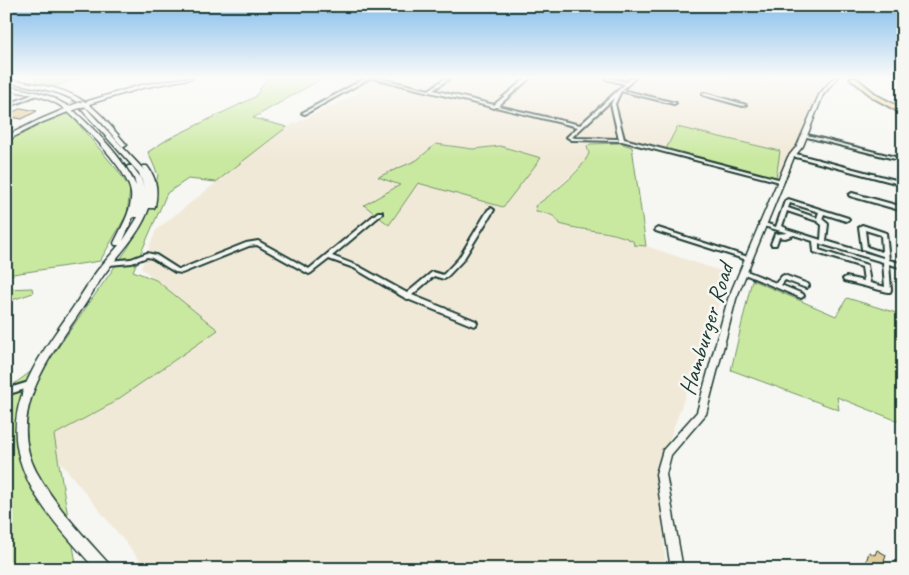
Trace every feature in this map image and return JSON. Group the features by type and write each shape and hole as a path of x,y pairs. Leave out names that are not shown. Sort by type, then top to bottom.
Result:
{"main road":[{"path":"6,135 75,105"},
{"path":"6,139 75,105"},
{"path":"75,105 138,167 147,183 148,195 145,209 127,242 109,263 47,352 29,385 22,422 22,442 25,461 36,483 104,569"},
{"path":"75,105 132,169 139,180 141,191 140,204 135,218 118,243 109,263"},
{"path":"890,105 903,112"}],"street":[{"path":"304,113 319,105"},
{"path":"486,105 581,126"},
{"path":"603,105 569,137 574,139 622,140 780,181"},
{"path":"613,105 622,140"},
{"name":"Hamburger Road","path":"677,569 661,474 666,453 687,432 703,410 732,299 780,181 791,157 805,135 817,105"},
{"path":"805,135 903,160"},
{"path":"794,154 903,184"},
{"path":"852,195 903,209"},
{"path":"791,233 779,226 788,201 846,219"},
{"path":"785,209 819,220 825,224 823,243"},
{"path":"406,296 432,274 444,277 461,259 491,210"},
{"path":"819,220 822,212"},
{"path":"109,263 132,261 147,256 154,256 177,271 182,271 258,242 309,272 380,213"},
{"path":"762,224 865,255 885,258"},
{"path":"846,279 888,290 885,258 884,234 862,228 864,248 885,258 903,266"},
{"path":"658,230 749,259"},
{"path":"774,244 777,235 785,236 791,233"},
{"path":"816,241 816,251 865,266"},
{"path":"865,255 867,284"},
{"path":"328,257 356,267 406,296 474,323"},
{"path":"744,272 801,296"},
{"path":"777,286 784,277 806,286"},
{"path":"6,392 29,385"}],"shaded area":[{"path":"334,105 818,105 805,135 780,181 626,145 589,153 585,162 551,195 535,206 536,211 551,215 578,230 596,231 626,237 633,241 635,245 646,246 730,274 658,470 666,569 147,569 57,458 54,435 111,404 217,330 141,268 156,230 287,127"}],"green space":[{"path":"239,105 276,105 253,118 287,127 216,182 188,179 167,193 133,271 156,280 218,330 111,404 54,435 77,569 6,569 6,390 52,356 128,248 152,205 158,175 148,152 168,139"},
{"path":"70,114 119,172 130,189 127,214 100,261 6,275 6,141 50,118"},
{"path":"677,127 780,151 776,178 666,149"},
{"path":"620,143 632,147 646,246 634,245 633,241 616,234 569,227 560,224 553,216 536,211 535,206 566,182 580,168 589,153 587,147 590,144"},
{"path":"436,144 473,149 500,146 541,158 503,207 418,183 389,225 364,205 400,185 378,177 417,160"},
{"path":"752,280 836,316 847,298 903,315 903,423 837,397 839,410 731,370"},
{"path":"32,288 33,293 6,302 6,289"}],"building":[{"path":"21,108 37,111 22,119 6,116"},
{"path":"877,550 886,555 882,569 864,569 869,552 875,555"}],"tunnel":[{"path":"78,105 84,109"}]}
